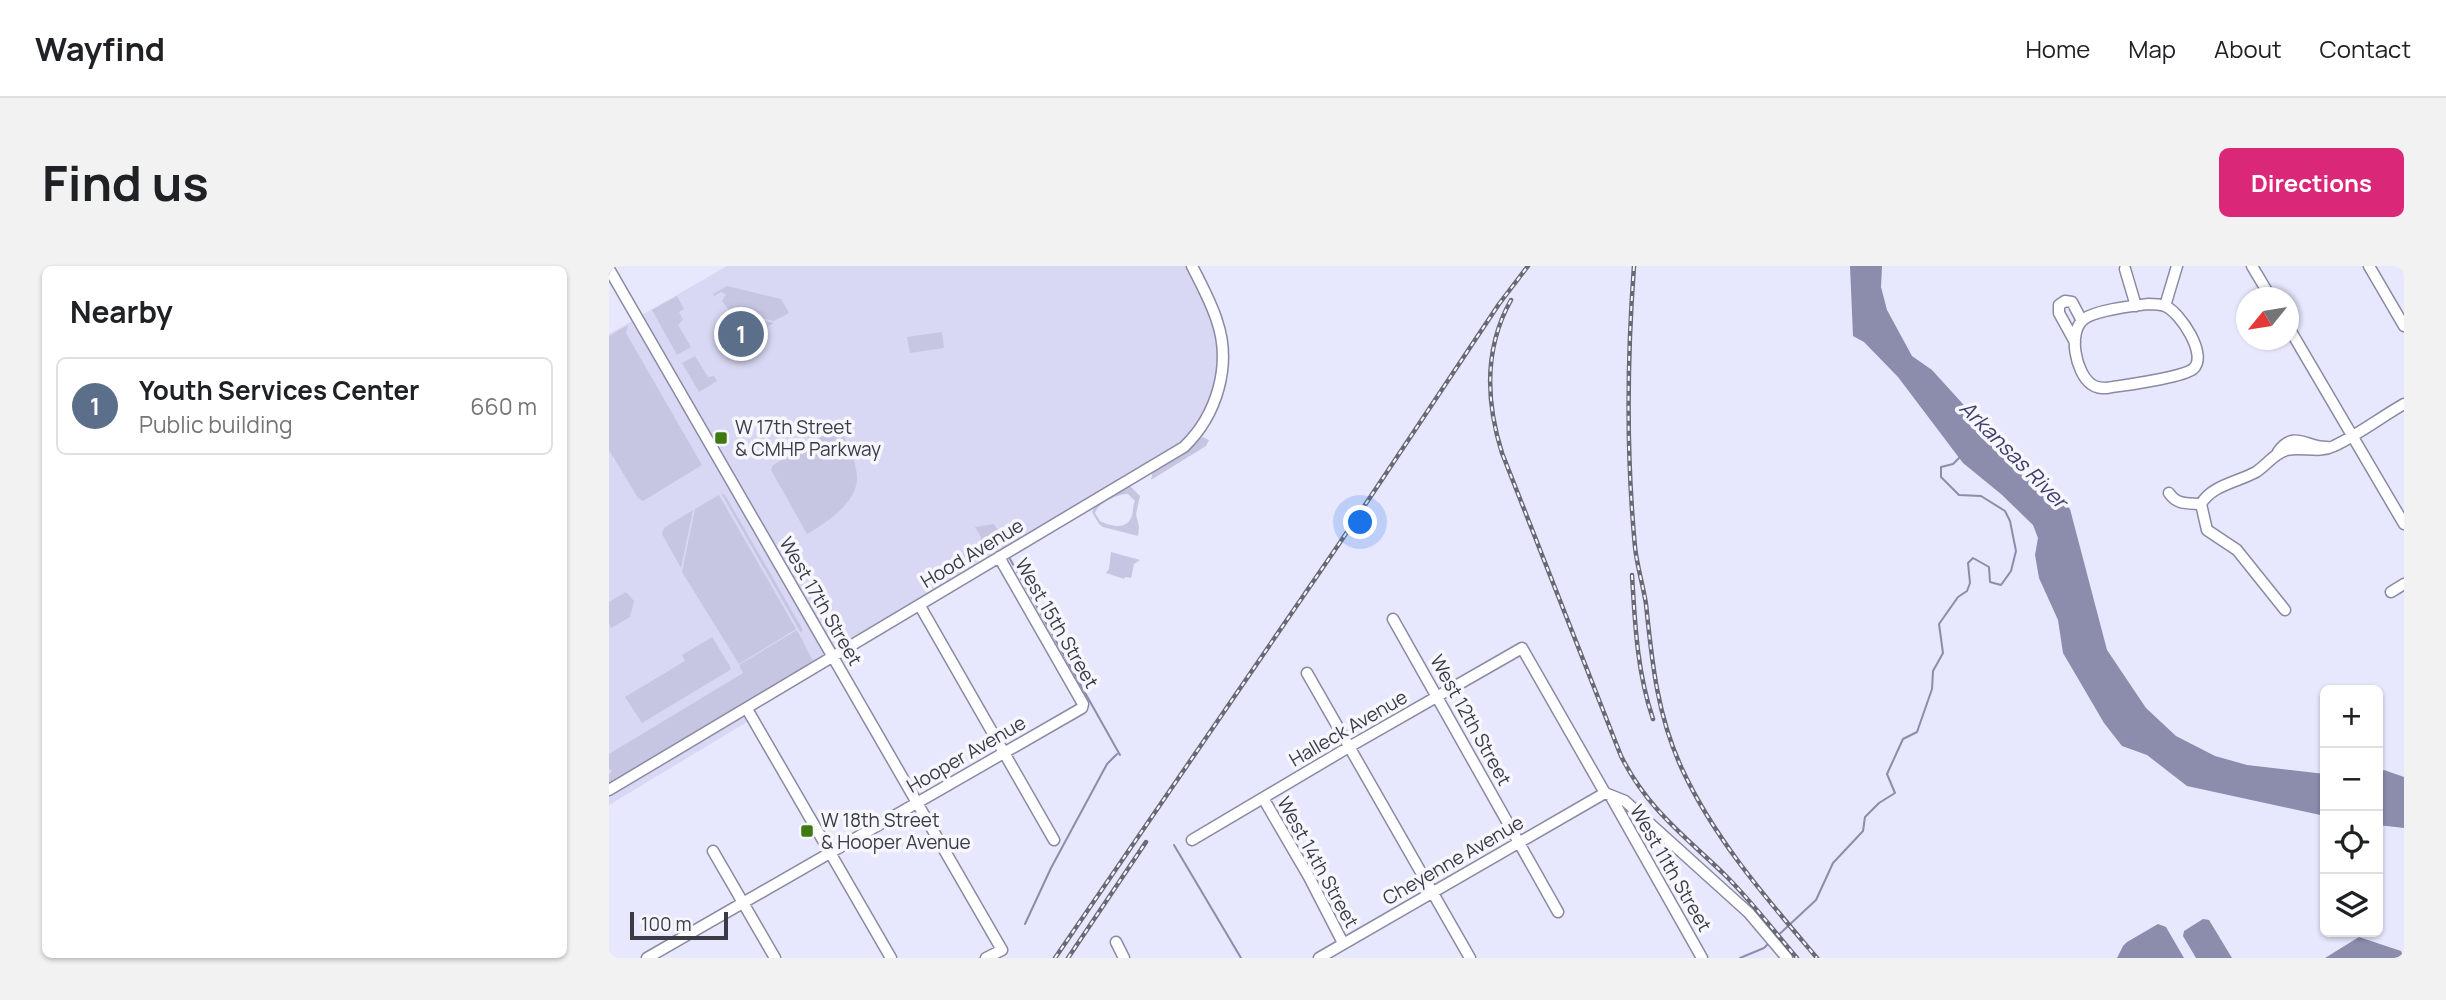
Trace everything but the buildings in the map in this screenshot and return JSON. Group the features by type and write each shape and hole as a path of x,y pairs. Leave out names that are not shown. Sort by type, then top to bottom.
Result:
{"street":[{"name":"Hood Avenue","path":"609,790 1184,447 1207,418 1221,379 1222,345 1213,310 1192,266"},
{"path":"2165,306 2177,266"},
{"path":"2252,266 2264,287"},
{"path":"2369,266 2404,326"},
{"path":"2125,268 2136,306"},
{"name":"West 17th Street","path":"609,269 1002,950 986,958"},
{"path":"2075,343 2059,313 2059,305 2065,301 2072,302 2082,321"},
{"path":"2136,306 2165,306 2182,323 2198,350 2197,364 2185,373 2107,388 2090,383 2080,369 2075,343 2076,329 2082,321 2092,315 2136,306"},
{"path":"2299,346 2404,524"},
{"path":"2285,610 2237,550 2207,530 2201,504 2206,495 2255,473 2268,464 2278,452 2292,449 2321,451 2335,446 2404,404"},
{"path":"2169,493 2180,503 2201,504"},
{"name":"West 15th Street","path":"999,557 1083,706"},
{"path":"2391,592 2404,584"},
{"path":"920,606 1054,840"},
{"name":"West 12th Street","path":"1393,619 1558,912"},
{"name":"Halleck Avenue","path":"1192,840 1522,648"},
{"name":"West 11th Street","path":"1522,648 1702,958"},
{"path":"1307,673 1471,958"},
{"name":"Hooper Avenue","path":"652,957 1083,706"},
{"path":"747,709 891,958"},
{"name":"West 11th Street","path":"1607,794 1625,802 1749,913 1787,958"},
{"name":"Cheyenne Avenue","path":"1319,958 1518,842 1607,794"},
{"name":"West 14th Street","path":"1263,798 1309,877 1343,943"},
{"path":"713,851 775,958"},
{"path":"1116,942 1125,958"}],"shaded area":[{"path":"727,266 1192,266 1221,339 1217,395 1183,446 739,707 747,722 609,805 609,334"},
{"path":"1850,266 1882,266 1881,287 1887,310 1912,356 1932,370 1992,436 2070,509 2107,650 2146,708 2176,736 2215,756 2247,765 2320,773 2320,815 2187,786 2147,755 2122,746 2104,723 2063,653 2058,620 2039,578 2035,555 2038,538 2033,525 1963,463 1898,377 1864,342 1853,336"},
{"path":"727,286 781,299 789,313 774,321 729,310 722,301 726,294 713,294"},
{"path":"677,296 684,309 679,312 683,320 678,325 691,347 677,355 652,310"},
{"path":"730,312 752,318 757,325 761,320 774,323 760,331 758,328 743,341 736,339 731,331 737,326 737,320 730,320 727,315"},
{"path":"628,325 626,333 702,465 643,501 638,498 609,450 609,336"},
{"path":"942,332 944,348 910,353 907,337"},
{"path":"695,356 708,377 714,376 717,381 699,392 682,363"},
{"path":"839,426 855,465 856,487 839,511 807,534 771,470 773,465"},
{"path":"1203,437 1209,440 1206,446 1151,480 1153,470"},
{"path":"1129,485 1140,496 1136,514 1138,536 1099,524 1092,512 1096,504","holes":["1128,494 1135,501 1129,522 1121,526 1104,523 1095,513 1104,503 1119,496"]},
{"path":"721,493 725,495 803,630 801,633"},
{"path":"719,495 796,629 739,664 682,572 695,509"},
{"path":"693,510 681,568 662,534 664,528"},
{"path":"994,524 1007,546 985,554 925,591 920,583 923,578 979,545 981,537 975,527"},
{"path":"1111,552 1140,560 1134,564 1131,578 1124,579 1106,573"},
{"path":"626,592 634,601 630,617 611,628 609,602"},
{"path":"797,630 813,661 609,784 612,771 609,769 609,754 743,673 739,665"},
{"path":"712,637 730,670 642,723 625,697 685,661 682,655"},
{"path":"2383,770 2404,777 2404,828 2383,826"},
{"path":"2203,919 2209,920 2232,958 2196,958 2183,936 2184,931"},
{"path":"2158,924 2166,927 2184,958 2117,958 2127,942"},
{"path":"2359,937 2401,951 2404,958 2325,958"}],"waterway":[{"path":"1774,939 1816,900 1833,863 1863,831 1865,817 1879,803 1895,793 1887,774 1903,739 1917,732 1932,689 1933,671 1943,653 1939,624 1958,597 1967,591 1970,583 1968,563 1973,558 1989,567 1990,582 2001,585 2011,571 2016,551 2010,521 2005,511 1981,496 1959,495 1941,477 1941,467 1953,464 1960,457"},
{"path":"1010,559 1120,755"},
{"path":"1025,924 1051,868 1107,764 1117,754"},
{"path":"1174,845 1241,958"},
{"path":"1740,958 1764,948 1770,942"}],"railway":[{"path":"1055,958 1339,544 1499,304 1528,266"},
{"path":"1634,266 1629,406 1632,512 1636,554 1661,708 1682,769 1710,820 1743,868 1817,958"},
{"path":"1511,300 1496,337 1490,375 1497,434 1502,453 1621,756 1655,807 1736,886 1797,958"},
{"path":"1632,575 1640,666 1653,719"},
{"path":"1068,958 1146,842"}],"place":[{"name":"Youth Services Center","path":"741,334"},
{"name":"W 17th Street & CMHP Parkway","path":"721,438"},
{"name":"W 18th Street & Hooper Avenue","path":"807,831"}],"water label":[{"name":"Arkansas River","path":"2014,454"}]}
